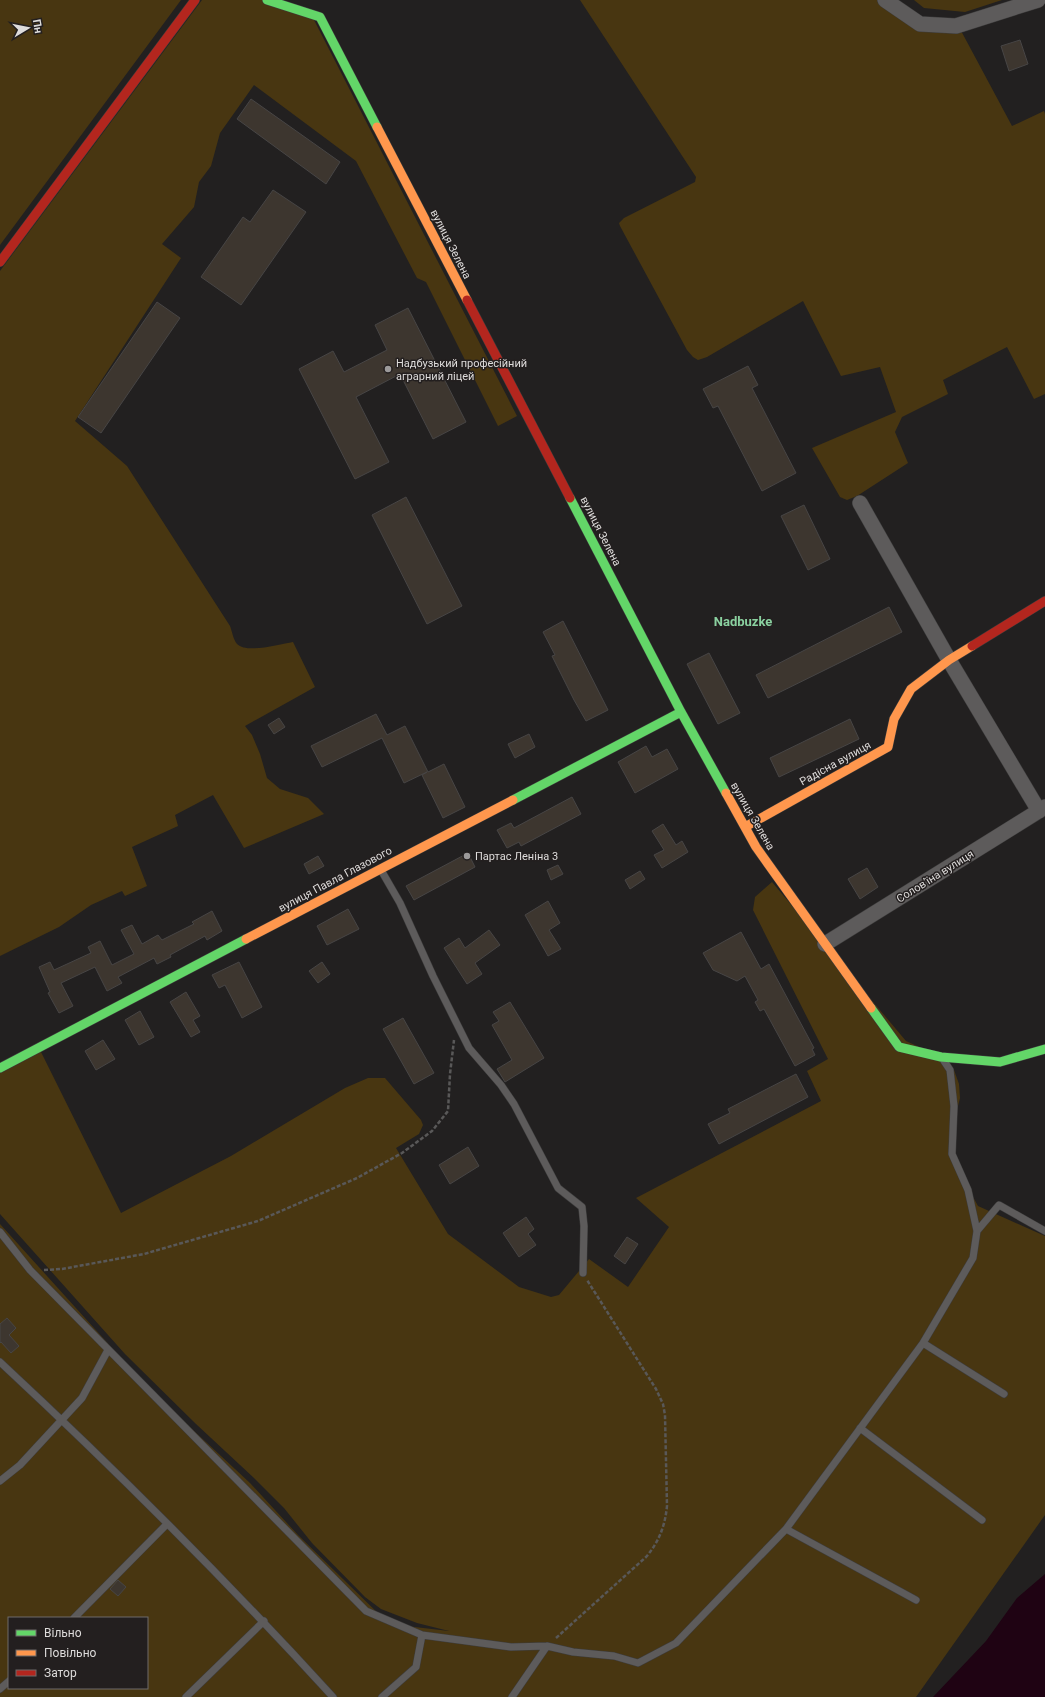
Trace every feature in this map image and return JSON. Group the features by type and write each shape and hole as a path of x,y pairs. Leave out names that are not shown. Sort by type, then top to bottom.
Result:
{"street":[{"path":"0,262 195,0"},
{"name":"вулиця Зелена","path":"267,0 320,17 681,712 756,847 899,1047 942,1057 1000,1062 1045,1049"},
{"path":"885,0 920,24 956,26 1036,0"},
{"path":"860,503 948,660 1042,809"},
{"name":"Радісна вулиця","path":"745,827 888,747 894,719 911,688 948,660 1045,601"},
{"name":"вулиця Павла Глазового","path":"0,1068 681,712"},
{"name":"Соловʼїна вулиця","path":"825,944 1042,809"}],"lane":[{"path":"381,869 400,903 433,976 469,1048 501,1085 514,1104 558,1188 582,1207 584,1226 583,1273"},
{"path":"0,1232 30,1270 366,1611 422,1635 511,1647 547,1646 572,1652 614,1656 638,1663 676,1643 786,1529 923,1343 973,1258 976,1231 968,1190 952,1154 954,1106 950,1070 942,1057"},
{"path":"976,1231 999,1205 1045,1231"},
{"path":"923,1343 1004,1394"},
{"path":"0,1481 20,1464 82,1398 108,1350"},
{"path":"0,1362 62,1421 264,1622 333,1697"},
{"path":"860,1428 982,1520"},
{"path":"75,1617 166,1524"},
{"path":"786,1529 916,1600"},
{"path":"186,1697 264,1622"},
{"path":"382,1697 416,1667 422,1635"},
{"path":"512,1697 547,1646"},
{"path":"0,1689 8,1682"}],"path":[{"path":"30,1270 62,1269 144,1254 258,1220 357,1178 402,1153 432,1131 448,1111 450,1074 456,1020"},
{"path":"547,1646 646,1558 657,1544 666,1521 665,1415 663,1404 656,1389 583,1273"}],"shaded area":[{"path":"0,0 181,0 0,245"},
{"path":"202,0 272,0 313,18 517,416 498,426 426,282 417,278 356,161 254,85 220,133 211,166 199,182 194,207 162,244 181,258 75,421 127,466 230,626 237,644 242,647 256,648 293,642 315,687 245,726 252,735 260,754 267,778 280,789 308,798 324,814 244,848 213,795 175,815 178,826 132,847 147,886 125,896 122,891 91,905 59,927 0,956 0,271"},
{"path":"580,0 891,0 906,13 959,27 1012,126 1044,111 1045,114 1045,394 1034,399 1007,347 943,380 948,394 902,417 895,432 908,463 857,496 847,500 840,497 812,448 896,412 880,367 841,376 803,301 707,357 698,360 687,350 619,223 624,218 695,182 696,177"},
{"path":"914,0 1002,0 965,12 924,8"},
{"path":"772,882 906,1041 948,1060 954,1070 959,1084 960,1098 956,1114 953,1147 967,1186 978,1206 1045,1236 1045,1515 916,1697 0,1697 0,1224 122,1359 192,1429 250,1483 298,1535 389,1624 449,1631 417,1623 381,1609 365,1597 312,1543 284,1508 125,1354 0,1214 0,1071 40,1050 121,1213 231,1156 345,1088 368,1078 385,1078 421,1120 423,1125 419,1134 396,1148 448,1234 519,1287 551,1297 559,1295 589,1259 628,1287 669,1227 636,1198 821,1101 807,1071 828,1059 753,910 755,897"},
{"path":"1045,1574 1045,1697 933,1697 986,1641 1017,1598"}],"building":[{"path":"1020,40 1028,64 1009,71 1001,46"},
{"path":"251,99 340,162 326,184 237,119"},
{"path":"273,190 306,212 241,305 201,277 243,217 250,222"},
{"path":"157,302 180,318 101,433 78,417"},
{"path":"408,308 466,422 433,439 400,374 356,397 389,462 355,479 299,369 333,351 344,372 387,350 375,325"},
{"path":"748,366 758,385 752,388 796,473 762,491 718,406 713,408 703,389"},
{"path":"406,497 462,606 427,624 372,515"},
{"path":"804,505 830,559 808,570 781,516"},
{"path":"889,607 902,632 768,698 756,675"},
{"path":"563,621 608,710 586,721 552,656 555,655 543,632"},
{"path":"709,653 740,713 718,724 687,664"},
{"path":"376,714 387,735 405,726 428,772 444,764 465,807 443,818 422,775 427,772 404,783 382,738 322,767 311,746"},
{"path":"279,718 285,727 274,734 268,725"},
{"path":"850,719 859,739 779,777 770,758"},
{"path":"529,734 535,747 515,758 508,744"},
{"path":"646,746 652,757 667,749 678,769 635,793 618,762"},
{"path":"572,797 581,814 521,846 519,842 507,848 497,830 511,823 514,828"},
{"path":"663,824 676,845 682,841 688,852 662,868 654,855 664,850 652,831"},
{"path":"468,853 475,867 414,900 406,886"},
{"path":"318,856 324,866 309,874 304,864"},
{"path":"558,865 563,874 551,880 547,870"},
{"path":"867,868 878,887 860,899 848,879"},
{"path":"640,871 645,879 630,889 625,880"},
{"path":"548,901 560,923 549,930 561,949 548,956 525,915"},
{"path":"348,909 359,929 327,945 317,926"},
{"path":"212,911 222,931 207,940 205,936 170,955 171,957 157,964 154,958 118,977 122,983 107,991 95,967 61,983 73,1006 59,1013 48,993 50,992 39,967 50,962 54,970 91,953 88,947 100,941 112,965 134,954 121,930 132,925 142,944 158,935 162,940 194,924 192,922"},
{"path":"489,930 500,945 475,963 482,974 467,984 444,948 459,938 465,948"},
{"path":"741,932 761,969 769,964 814,1048 812,1049 815,1055 795,1066 764,1009 760,1011 755,1002 758,1000 745,976 737,981 713,970 703,953"},
{"path":"239,962 262,1007 242,1018 225,985 219,988 212,975"},
{"path":"322,962 330,974 318,983 309,971"},
{"path":"186,992 200,1016 193,1020 200,1032 191,1037 170,1002"},
{"path":"510,1002 544,1058 505,1082 497,1069 512,1060 492,1025 499,1021 493,1012"},
{"path":"140,1011 154,1037 139,1045 125,1020"},
{"path":"403,1018 434,1073 414,1084 383,1029"},
{"path":"103,1040 115,1059 96,1070 85,1051"},
{"path":"796,1074 808,1097 719,1144 708,1124 730,1113 728,1109"},
{"path":"468,1147 479,1166 450,1184 439,1165"},
{"path":"526,1217 534,1229 528,1234 536,1245 519,1257 503,1233"},
{"path":"627,1237 638,1244 625,1264 614,1256"},
{"path":"7,1318 16,1328 9,1335 19,1346 11,1353 1,1342 0,1343 0,1324"},
{"path":"118,1580 126,1587 118,1596 110,1589"}],"traffic: fast":[{"path":"267,0 320,17 377,127"},
{"path":"570,498 681,712 726,793"},
{"path":"513,800 681,712"},
{"path":"0,1068 246,939"},
{"path":"871,1008 899,1047 941,1057 1000,1062 1045,1049"}],"traffic: slow":[{"path":"377,127 467,300"},
{"path":"745,827 888,747 894,719 911,689 949,660 972,646"},
{"path":"726,793 756,847 871,1008"},
{"path":"246,939 513,800"}],"traffic: jam":[{"path":"0,262 195,0"},
{"path":"467,300 570,498"},
{"path":"972,646 1045,601"}],"place":[{"name":"Надбузький професійний аграрний ліцей","path":"388,369"},
{"name":"Партас Леніна 3","path":"467,856"}],"district":[{"name":"Nadbuzke","path":"743,621"}]}
